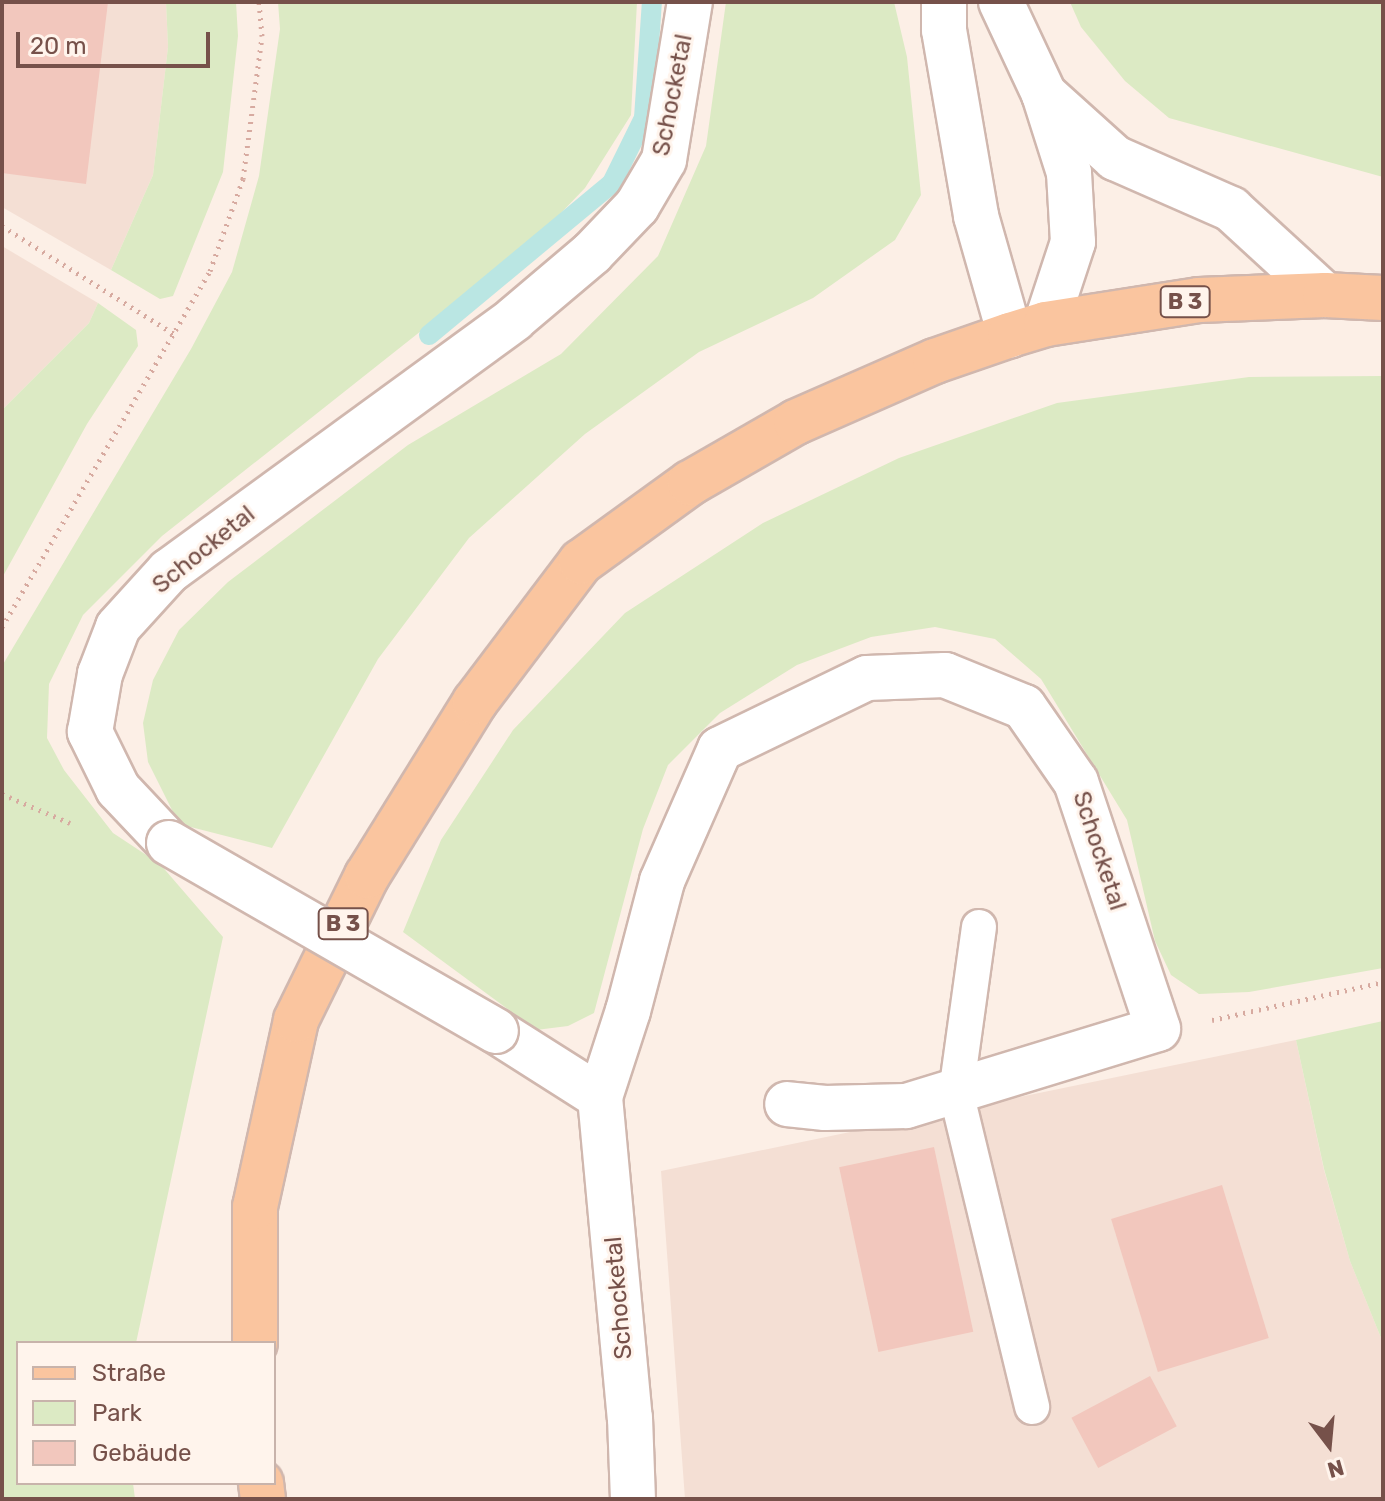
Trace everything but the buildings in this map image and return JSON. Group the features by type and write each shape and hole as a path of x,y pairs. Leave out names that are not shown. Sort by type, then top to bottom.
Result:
{"main road":[{"name":"B 3","path":"255,1341 255,1207 296,1020 367,876 475,702 581,562 690,483 796,422 935,361 1028,330 1199,300 1325,295 1383,298"}],"street":[{"name":"Schocketal","path":"600,1097 496,1031 169,843 118,789 90,732 100,674 118,627 169,571 514,319 592,253 637,206 664,160 690,2"},
{"path":"944,2 944,30 976,216 1028,330"},
{"path":"1001,2 1044,94 1069,173 1073,242 1028,330"},
{"path":"1044,94 1115,158 1231,209 1325,295"},
{"name":"Schocketal","path":"633,1499 630,1418 600,1097 628,1011 662,881 720,749 867,678 945,675 1024,707 1076,782 1158,1029"},
{"path":"787,1104 825,1108 906,1106 1158,1029"}],"lane":[{"path":"979,927 956,1092 1032,1407"}],"path":[{"path":"2,627 176,335 210,271 243,179 262,36 259,2"},
{"path":"2,226 176,335"},
{"path":"1158,1029 1257,1012 1383,982"}],"shaded area":[{"path":"2,2 166,2 168,47 153,175 111,270 2,207"},
{"path":"2,246 98,303 89,323 2,410"},
{"path":"1296,1040 1324,1170 1350,1261 1383,1343 1383,1499 685,1499 661,1171"}],"green space":[{"path":"166,2 236,2 238,36 223,172 173,296 160,299 111,270 153,175 168,47"},
{"path":"278,2 637,2 631,115 585,188 532,243 162,536 83,615 49,684 47,738 64,770 113,833 160,864 223,937 136,1341 16,1341 16,1485 133,1485 135,1499 2,1499 2,666 191,349 232,272 259,176 280,29"},
{"path":"726,2 894,2 907,57 921,195 895,240 813,298 699,352 585,434 469,538 378,659 272,848 179,824 148,762 143,723 153,680 179,630 228,582 408,445 561,354 658,256 706,146"},
{"path":"1070,2 1383,2 1383,177 1169,118 1125,81 1081,27"},
{"path":"98,303 136,330 138,346 87,424 2,578 2,410 89,323"},
{"path":"1383,376 1383,968 1249,992 1199,994 1171,975 1155,941 1127,820 1041,679 995,639 935,627 871,637 797,665 720,713 668,765 643,829 594,1013 568,1026 536,1030 403,932 441,840 513,730 625,613 763,523 899,458 1057,403 1249,377"},
{"path":"1383,1021 1383,1343 1350,1261 1324,1169 1296,1040"}],"waterway":[{"path":"429,335 612,183 644,118 652,2"}]}
